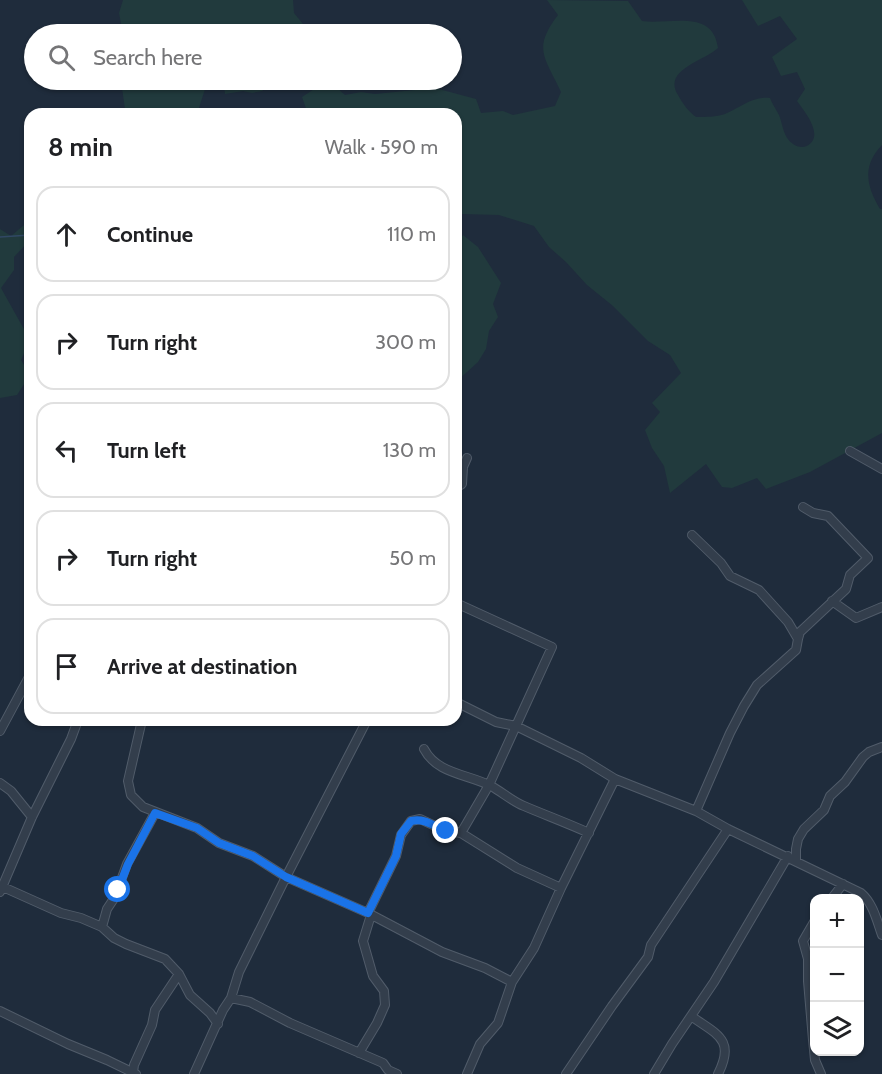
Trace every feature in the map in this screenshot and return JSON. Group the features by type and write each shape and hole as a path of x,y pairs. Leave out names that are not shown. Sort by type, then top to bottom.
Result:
{"street":[{"path":"850,451 882,469"},
{"path":"462,484 463,467 467,458"},
{"path":"696,811 730,733 757,686 796,650 800,632 846,589 850,575 868,558 828,516 813,513 803,507"},
{"path":"692,535 722,563 730,576 765,596 788,622 798,639"},
{"path":"832,601 856,618 882,607"},
{"path":"461,833 489,785 552,647 462,606"},
{"path":"0,730 24,686"},
{"path":"462,705 496,722 516,726 581,758 615,779 696,811 728,829 843,884 867,898 882,935"},
{"path":"76,726 32,817 1,889 102,927 114,938 165,960 179,974 190,995 210,1013 218,1024"},
{"path":"140,726 129,771 128,788 137,801 155,813 197,828 219,843 253,856 286,877 369,914 442,952 485,968 512,982"},
{"path":"194,1074 286,877 364,726"},
{"path":"796,861 798,839 804,829 824,810 830,796 845,782 863,757 882,747"},
{"path":"424,748 429,759 440,767 455,771 470,780 489,785 522,805 589,833"},
{"path":"467,1074 480,1044 498,1023 512,982 534,948 615,779"},
{"path":"0,783 11,791 32,817"},
{"path":"102,927 107,909 155,813"},
{"path":"358,1053 377,1023 385,1005 384,991 373,976 363,941 369,914 396,856 401,834 411,821 420,819 446,831 461,833 517,868 561,888"},
{"path":"566,1074 648,957 651,945 728,829"},
{"path":"654,1074 714,982 788,856"},
{"path":"835,894 843,884"},
{"path":"810,929 803,941 808,959 815,1060 821,1074"},
{"path":"0,1011 135,1073 138,1054 152,1025 155,1010 179,974"},
{"path":"231,998 250,1002 290,1023 383,1062 387,1072 397,1074"},
{"path":"691,1016 724,1040 726,1053 718,1074"}],"green space":[{"path":"123,0 293,0 294,13 303,24 121,24 119,13"},
{"path":"547,0 628,1 642,21 688,21 708,27 718,48 687,67 676,79 675,86 678,95 686,107 696,117 715,116 725,114 757,99 770,98 787,138 801,147 812,142 814,136 812,124 797,101 805,89 797,72 781,76 772,57 797,39 780,16 758,26 742,0 882,0 882,145 871,160 868,176 872,192 882,209 882,433 810,472 766,489 757,478 732,488 722,487 706,464 670,493 664,466 652,448 645,430 660,412 652,403 681,373 670,355 648,341 613,306 587,285 549,247 534,226 499,215 462,214 462,108 306,108 302,97 313,90 339,90 345,95 361,92 375,94 442,90 476,99 481,113 503,111 513,115 555,106 561,92 546,61 543,45 545,36 558,15"},
{"path":"122,90 205,90 199,108 125,108"},
{"path":"224,90 263,90 252,93 243,91 225,94"},
{"path":"24,225 24,246 14,257 14,270 1,288 24,329 24,353 21,360 24,365 24,384 17,395 0,398 0,229 11,236"},
{"path":"462,236 478,247 501,283 493,304 498,317 489,331 486,349 478,362 462,377"}],"waterway":[{"path":"0,237 24,235"}],"route":[{"path":"118,890 128,864 155,813 197,828 219,843 253,856 286,877 368,913 389,866 396,856 401,834 411,821 420,819 428,821 446,831"}]}
